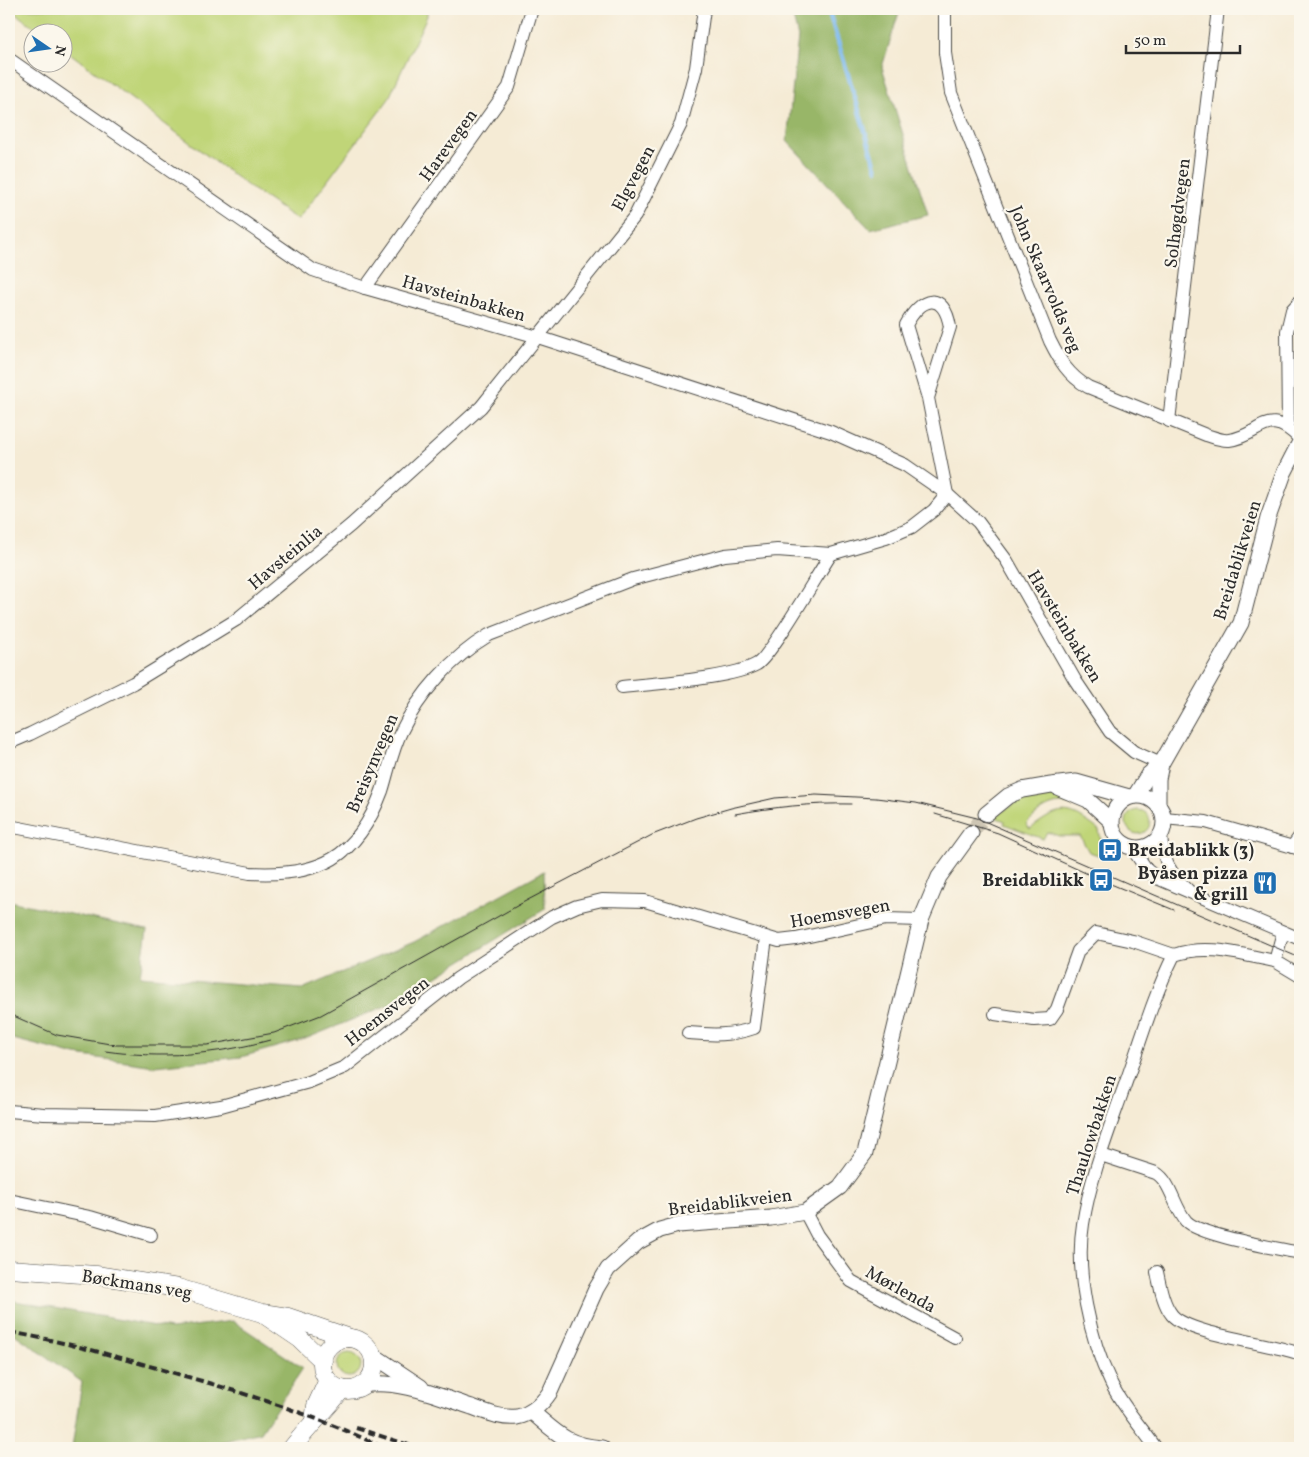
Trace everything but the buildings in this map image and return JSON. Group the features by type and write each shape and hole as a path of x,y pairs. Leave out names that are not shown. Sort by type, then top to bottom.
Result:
{"main road":[{"name":"Bøckmans veg","path":"9,1269 96,1275 142,1281 212,1297 262,1313 288,1317 350,1338"},
{"name":"Bøckmans veg","path":"262,1313 300,1339 323,1361"},
{"path":"350,1338 360,1341 368,1347 373,1355 372,1374 363,1385 356,1389 335,1384 323,1371 326,1351 332,1344 350,1338"},
{"path":"292,1448 314,1420 316,1406 335,1384"}],"street":[{"name":"Harevegen","path":"365,288 509,87 532,9"},
{"name":"Elgvegen","path":"538,337 635,216 681,124 696,68 704,9"},
{"name":"John Skaarvolds veg","path":"945,9 946,53 951,93 1061,363 1072,378 1088,387 1169,421 1226,441 1235,439 1264,424 1288,426"},
{"name":"Solhøgdvegen","path":"1169,421 1218,9"},
{"name":"Havsteinbakken","path":"9,59 313,270 365,288 538,337 832,432 905,465 947,494 978,522 1007,561 1075,680 1110,732 1134,752 1161,764"},
{"path":"928,398 950,327 944,306 934,301 923,303 918,307 906,325 928,398 947,494"},
{"path":"1300,301 1292,310 1287,331 1288,426 1300,440"},
{"name":"Havsteinlia","path":"9,743 133,683 236,620 351,525 481,407 538,337"},
{"name":"Breidablikveien","path":"1161,812 1158,778 1161,764 1241,623 1268,518 1284,473 1300,440"},
{"name":"Breisynvegen","path":"9,826 250,873 279,875 332,861 358,837 369,819 381,791 400,733 422,696 470,647 489,635 633,579 725,555 777,550 831,554 886,538 912,527 934,510 947,494"},
{"path":"622,687 730,673 759,664 773,646 831,554"},
{"name":"Breidablikveien","path":"1132,796 1148,775 1161,764"},
{"path":"986,814 1008,796 1022,790 1076,782 1132,796 1146,797 1161,812 1206,822 1296,848 1300,836"},
{"path":"1051,785 1071,791 1088,800 1111,821"},
{"path":"1132,796 1118,804 1111,821 1112,828 1119,841 1132,848 1147,870 1157,878 1300,939"},
{"path":"1161,812 1162,856 1167,867 1190,891"},
{"name":"Breidablikveien","path":"532,1412 542,1404 550,1392 586,1310 608,1269 638,1242 660,1230 678,1225 771,1218 805,1212 840,1187 865,1153 921,920 939,877 971,833"},
{"path":"1132,848 1146,848 1161,836"},
{"name":"Hoemsvegen","path":"9,1111 44,1114 155,1116 221,1106 310,1082 345,1067 458,978 552,917 577,906 602,900 645,901 779,941 886,919 921,920"},
{"path":"1275,961 1283,932"},
{"path":"995,1014 1034,1020 1050,1019 1057,1009 1078,950 1096,933 1133,941 1174,955 1188,950 1213,950 1275,961 1300,976"},
{"path":"688,1034 728,1035 754,1028 766,938"},
{"name":"Thaulowbakken","path":"1156,1448 1112,1384 1099,1353 1090,1320 1083,1278 1081,1248 1082,1226 1101,1155 1158,993 1174,955"},
{"path":"1101,1155 1163,1177 1181,1214 1196,1229 1300,1253"},
{"path":"9,1200 90,1217 152,1234"},
{"name":"Mørlenda","path":"805,1212 817,1235 851,1281 956,1338"},
{"path":"1157,1272 1161,1292 1172,1316 1194,1328 1284,1348 1300,1354"},
{"path":"373,1355 428,1392"},
{"path":"363,1385 377,1383 428,1392 508,1417 532,1412 573,1444 602,1448"}],"green space":[{"path":"9,9 427,9 427,16 388,100 298,220 252,189 72,55 72,22 27,22"},
{"path":"791,9 900,9 882,67 928,215 870,229 787,141 798,37"},
{"path":"1043,796 1079,802 1045,808 1026,824 1030,829 1058,813 1073,814 1099,830 1102,846 1099,846 1099,853 1103,854 1102,856 1089,852 1080,836 1059,836 1047,832 1043,839 1004,824 1005,821 994,817 1018,801"},
{"path":"1138,810 1143,811 1149,817 1149,827 1143,833 1138,834 1133,833 1127,827 1126,822 1127,817 1133,811"},
{"path":"544,871 545,909 393,1003 305,1039 241,1057 155,1066 76,1055 9,1038 9,901 147,930 140,976 302,989 414,942"},
{"path":"9,1300 171,1329 233,1321 303,1368 261,1432 197,1448 72,1448 82,1382 9,1330"},
{"path":"349,1353 354,1354 360,1360 360,1370 354,1376 349,1377 344,1376 338,1370 337,1365 338,1360 344,1354"}],"waterway":[{"path":"828,9 877,170"}],"tunnel":[{"path":"971,833 986,814"}],"tram line":[{"path":"9,1014 57,1035 116,1045 207,1045 274,1033 321,1015 524,902 652,835 696,818 731,808 775,798 816,795 876,798 916,803 977,818 1300,958"},
{"path":"735,814 793,806 851,804"},
{"path":"935,814 998,833 1101,880 1174,910"},
{"path":"105,1051 147,1055 188,1054 229,1049 270,1040"}],"railway":[{"path":"9,1332 88,1349 222,1387 304,1414 384,1448"},
{"path":"356,1428 418,1448"}],"place":[{"name":"Breidablikk (3)","path":"1110,850"},
{"name":"Breidablikk","path":"1101,880"},
{"name":"Byåsen pizza & grill","path":"1265,883"}]}
